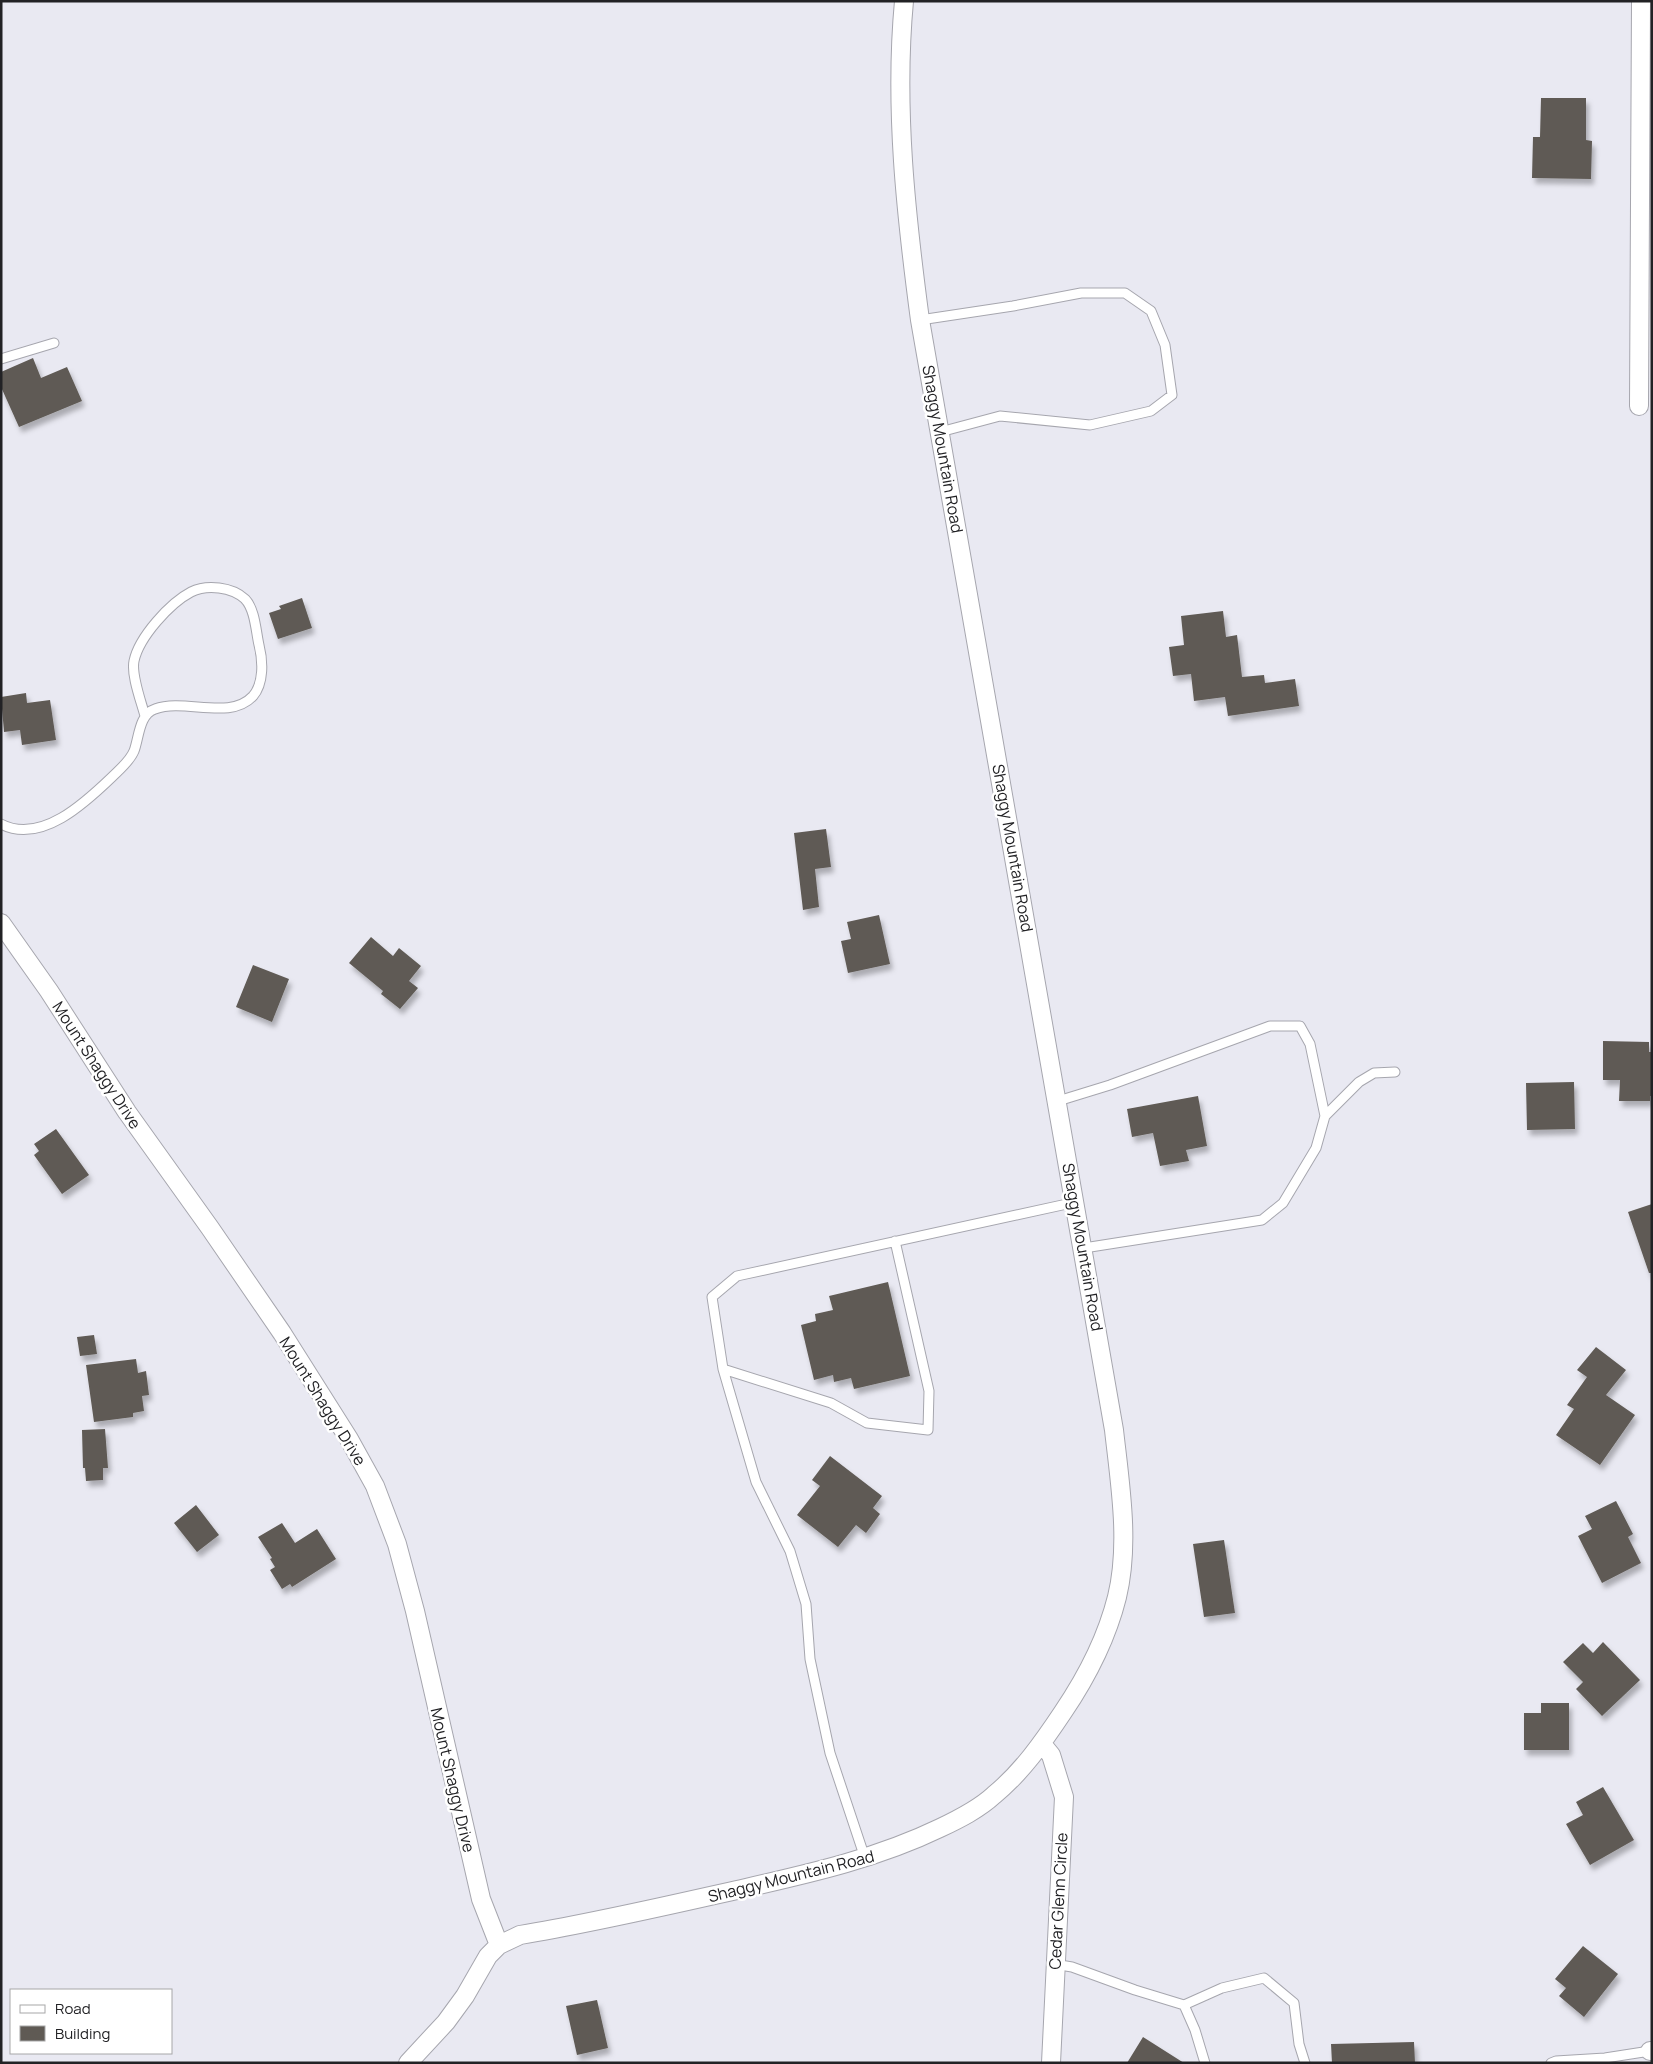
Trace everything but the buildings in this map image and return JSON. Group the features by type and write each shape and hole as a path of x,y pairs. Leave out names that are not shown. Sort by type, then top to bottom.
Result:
{"street":[{"name":"Shaggy Mountain Road","path":"408,2063 446,2022 465,1996 488,1956 499,1945 520,1935 668,1906 824,1871 906,1845 957,1820 979,1806 994,1796 1042,1744 1074,1696 1096,1654 1117,1597 1123,1546 1114,1430 1076,1202 920,320 911,253 902,137 901,80 904,1"},
{"path":"1639,406 1645,299 1641,1"},
{"name":"Mount Shaggy Drive","path":"1,923 127,1112 282,1333 349,1439 375,1486 397,1544 413,1601 482,1899 499,1945"},
{"name":"Cedar Glenn Circle","path":"1042,1744 1051,1755 1064,1797 1050,2063"}],"lane":[{"path":"920,320 1013,306 1081,292 1125,293 1151,311 1165,345 1172,395 1151,411 1090,425 1000,416 940,432"},
{"path":"1,359 54,343"},
{"path":"1,824 9,828 40,827 56,820 80,804 126,764 134,752 145,716 151,710 163,706 177,705 232,708 253,696 259,685 262,669 260,650 246,599 234,591 207,588 192,591 170,607 160,618 139,649 134,662 134,672 145,716"},
{"path":"1058,1101 1110,1085 1270,1026 1300,1026 1310,1044 1325,1116 1316,1148 1283,1203 1262,1220 1084,1248"},
{"path":"1325,1116 1359,1082 1374,1073 1395,1072"},
{"path":"865,1858 830,1753 810,1659 806,1604 790,1551 756,1482 723,1369 712,1297 737,1276 1076,1202"},
{"path":"723,1369 831,1403 867,1422 928,1430 929,1391 895,1241"},
{"path":"1054,1964 1072,1967 1135,1990 1184,2005 1222,1988 1264,1978 1294,2003 1299,2044 1304,2063"},
{"path":"1184,2005 1195,2030 1205,2063"},
{"path":"1551,2063 1651,2051"}]}
